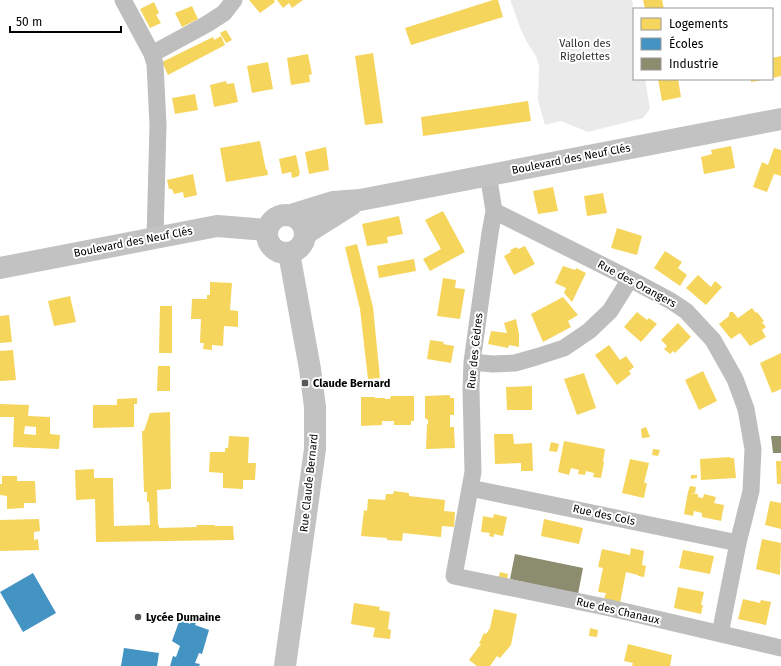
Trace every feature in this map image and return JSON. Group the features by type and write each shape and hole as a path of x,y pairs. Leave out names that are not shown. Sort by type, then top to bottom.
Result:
{"main road":[{"name":"Boulevard des Neuf Clés","path":"291,216 333,202 360,200 488,174 781,119"},
{"name":"Boulevard des Neuf Clés","path":"305,234 360,200"},
{"path":"278,216 291,216 301,222 304,228 305,234 302,245 294,252 282,253 276,251 268,242 266,236 269,224 278,216"},
{"name":"Boulevard des Neuf Clés","path":"0,268 217,226 267,230"},
{"name":"Rue Claude Bernard","path":"285,666 315,449 315,407 310,369 289,253"}],"street":[{"path":"123,0 152,54 155,64 158,125 154,238"},
{"path":"152,54 224,13 234,0"},
{"name":"Rue des Cèdres","path":"454,576 473,472 471,390 472,362 494,211 488,174"},
{"name":"Rue des Orangers","path":"494,211 630,278 686,311 713,340 735,379 746,409 752,449 751,491 738,543 720,634"},
{"path":"472,362 493,364 515,362 564,348 589,331 610,312 630,278"},
{"name":"Rue des Cols","path":"470,488 738,543"},
{"name":"Rue des Chanaux","path":"454,576 602,607 781,648"}],"green space":[{"name":"Vallon des Rigolettes","path":"511,0 632,0 633,8 633,80 645,80 650,109 643,118 588,132 561,121 545,125 538,100 539,66 536,56 521,30"}],"building: Logements":[{"path":"249,0 274,0 275,2 260,13"},
{"path":"277,0 303,0 292,8 289,3 283,8"},
{"path":"493,0 498,0 503,17 411,45 405,28"},
{"path":"643,0 662,0 664,8 645,8"},
{"path":"154,2 159,13 156,15 161,23 150,28 140,9"},
{"path":"192,6 198,19 182,27 175,13"},
{"path":"226,30 232,40 226,43 220,33"},
{"path":"221,36 225,45 168,75 162,62 213,37 214,40"},
{"path":"373,53 383,123 365,125 355,56"},
{"path":"308,54 312,74 309,75 310,82 291,85 287,58"},
{"path":"781,56 781,76 773,78 773,58"},
{"path":"268,62 273,89 252,93 247,66"},
{"path":"658,80 678,80 681,97 662,101"},
{"path":"751,80 763,80 751,82"},
{"path":"226,81 227,84 234,83 238,102 214,107 210,85"},
{"path":"195,94 198,110 175,114 172,98"},
{"path":"528,101 531,121 423,136 421,117"},
{"path":"260,141 268,175 226,182 220,148"},
{"path":"731,146 735,168 704,174 701,157 712,154 711,150"},
{"path":"326,147 329,170 309,174 305,152"},
{"path":"774,148 781,150 781,176 774,174 767,192 753,187 762,162 768,165"},
{"path":"296,155 300,174 299,176 292,178 291,172 282,174 279,159"},
{"path":"193,174 197,195 184,198 183,192 174,194 172,189 169,189 167,180"},
{"path":"553,187 558,211 538,214 533,191"},
{"path":"603,193 607,213 587,216 584,196"},
{"path":"443,211 465,252 430,271 423,259 441,249 425,220"},
{"path":"399,216 403,234 387,237 388,243 367,246 362,224"},
{"path":"617,228 642,236 637,255 611,248"},
{"path":"357,244 373,307 380,378 368,379 360,309 345,247"},
{"path":"525,246 535,264 514,275 504,256 511,252 510,250"},
{"path":"665,251 682,262 678,268 687,275 680,286 654,268"},
{"path":"414,259 416,271 379,278 377,266"},
{"path":"563,266 575,270 576,268 586,273 572,302 564,293 566,288 555,283"},
{"path":"698,275 711,287 715,281 722,287 706,305 686,288"},
{"path":"443,278 456,280 455,288 465,289 460,319 437,316"},
{"path":"210,282 232,283 230,310 238,311 238,327 224,326 223,346 212,345 212,350 203,349 204,343 200,343 201,319 191,319 192,299 207,299 207,295 210,295"},
{"path":"70,296 76,322 54,326 48,301"},
{"path":"563,297 578,315 568,321 571,327 543,342 531,314"},
{"path":"160,306 172,306 172,353 159,353"},
{"path":"752,308 764,321 762,322 766,327 762,330 766,337 750,346 740,333 731,339 719,324 729,316 730,312 733,312 738,318"},
{"path":"637,312 647,320 649,318 657,324 641,342 624,327"},
{"path":"9,315 12,342 0,343 0,316"},
{"path":"516,319 519,334 519,347 509,345 508,348 488,344 491,331 507,333 504,323"},
{"path":"678,323 691,337 675,353 673,351 670,354 664,349 667,346 661,340"},
{"path":"430,340 444,342 443,344 454,346 451,363 427,359"},
{"path":"609,345 620,360 626,356 634,367 629,371 631,374 617,385 595,355"},
{"path":"13,350 16,380 0,381 0,351"},
{"path":"781,353 781,389 772,393 760,363"},
{"path":"158,366 170,366 170,391 157,391"},
{"path":"703,371 717,401 699,410 685,380"},
{"path":"584,373 596,408 577,415 564,379"},
{"path":"532,386 532,410 507,410 506,387"},
{"path":"450,395 450,398 454,398 454,415 450,415 450,427 454,427 455,448 426,449 428,420 425,418 425,396"},
{"path":"391,396 414,396 414,421 411,421 411,425 394,425 394,421 382,421 382,425 361,426 361,397 390,399"},
{"path":"137,398 137,404 134,404 134,427 93,428 93,405 117,405 117,399"},
{"path":"0,404 29,405 28,416 50,417 50,434 60,435 59,449 13,447 14,417 0,417","holes":["25,426 36,427 36,435 24,434"]},
{"path":"170,412 171,489 157,490 159,528 197,527 196,525 233,526 234,540 96,542 95,499 76,500 75,470 94,469 94,478 113,478 114,526 150,525 149,502 147,502 147,492 144,492 142,431 144,431 150,413"},
{"path":"646,427 650,437 642,438 641,429"},
{"path":"494,434 513,434 514,444 532,443 533,471 521,471 521,463 495,464"},
{"path":"229,436 249,437 248,463 256,463 255,480 243,480 243,489 223,488 223,473 209,472 210,452 225,452 225,448 228,448"},
{"path":"564,441 605,449 601,478 593,477 594,473 586,471 585,475 578,474 579,470 571,468 569,475 558,472"},
{"path":"551,442 559,444 557,452 549,451"},
{"path":"653,449 660,450 658,456 652,455"},
{"path":"734,458 736,478 701,480 700,459"},
{"path":"630,459 649,463 644,483 647,483 644,498 622,493"},
{"path":"776,461 781,461 781,484 777,484"},
{"path":"691,475 697,475 697,478 691,479"},
{"path":"2,476 17,476 17,481 35,481 36,503 24,503 24,508 7,509 7,496 0,495"},
{"path":"690,486 696,487 695,493 690,493 698,494 698,497 703,498 704,494 716,497 714,503 724,505 721,521 702,517 702,513 694,511 693,516 684,514"},
{"path":"394,491 409,493 409,496 445,500 444,511 455,512 454,527 442,526 441,537 403,533 402,541 361,536 364,510 367,511 368,499 385,500 386,494 393,494"},
{"path":"770,501 781,503 781,529 765,525"},
{"path":"494,514 507,517 503,536 494,534 494,537 489,536 490,533 481,532 483,516 493,518"},
{"path":"39,519 40,531 34,532 34,540 38,539 39,550 0,551 0,520"},
{"path":"544,519 583,528 579,544 541,536"},
{"path":"762,539 781,543 780,575 756,569"},
{"path":"631,548 644,551 642,565 646,566 644,577 626,572 620,603 604,599 606,593 598,592 603,568 598,567 602,549 630,555"},
{"path":"683,550 714,556 710,574 679,568"},
{"path":"500,572 508,574 507,579 499,577"},
{"path":"678,587 704,592 701,605 703,605 701,614 674,608"},
{"path":"743,599 760,603 761,600 771,602 766,625 738,619"},
{"path":"354,603 380,607 379,610 390,612 388,629 391,630 390,639 373,637 375,628 351,624"},
{"path":"494,609 517,614 511,645 500,658 497,656 490,666 477,666 469,660 481,644 479,643 484,633 486,634 490,628"},
{"path":"590,628 598,630 597,637 589,636"},
{"path":"628,644 672,655 670,666 632,666 633,663 624,661"}],"building: Écoles":[{"path":"33,573 56,613 23,632 0,592"},
{"path":"180,619 190,624 193,619 197,620 195,625 209,630 202,654 199,653 195,663 200,664 199,666 170,666 173,656 176,657 180,646 172,641"},
{"path":"124,648 159,653 157,666 121,666"}],"building: Industrie":[{"path":"771,436 781,436 781,453 773,453"},
{"path":"515,554 583,568 578,594 510,579"}],"place":[{"name":"Claude Bernard","path":"305,383"},
{"name":"Lycée Dumaine","path":"138,617"}]}
